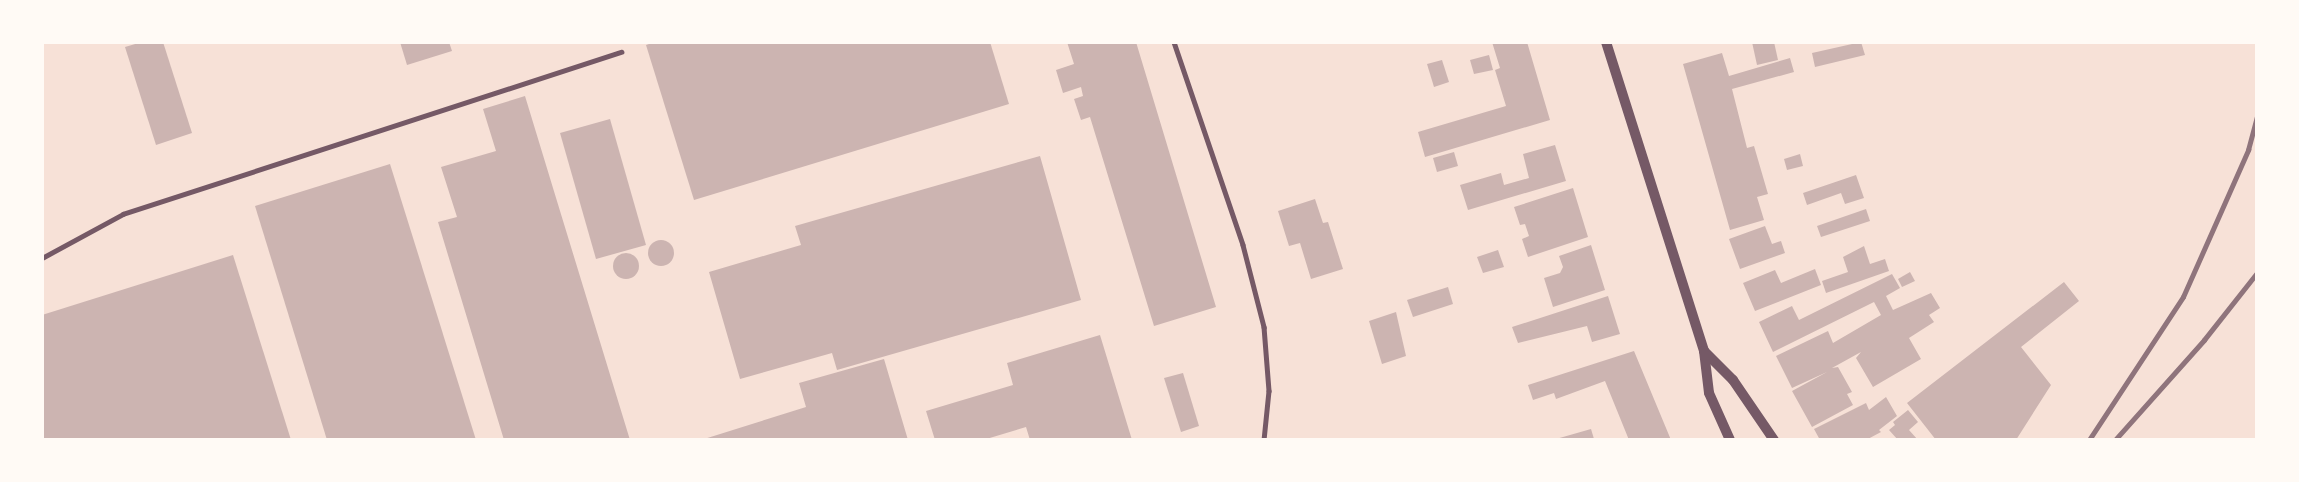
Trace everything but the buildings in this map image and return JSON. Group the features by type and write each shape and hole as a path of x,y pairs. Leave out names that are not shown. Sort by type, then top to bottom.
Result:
{"street":[{"path":"1606,42 1704,351 1709,393 1730,440"},
{"path":"1704,351 1732,380 1774,440"}],"lane":[{"path":"1174,42 1243,245 1264,327 1269,391 1264,440"},
{"path":"42,258 123,214 621,52"}],"railway":[{"path":"2089,440 2183,297 2248,150 2257,116"},
{"path":"2115,440 2204,340 2257,273"}]}
